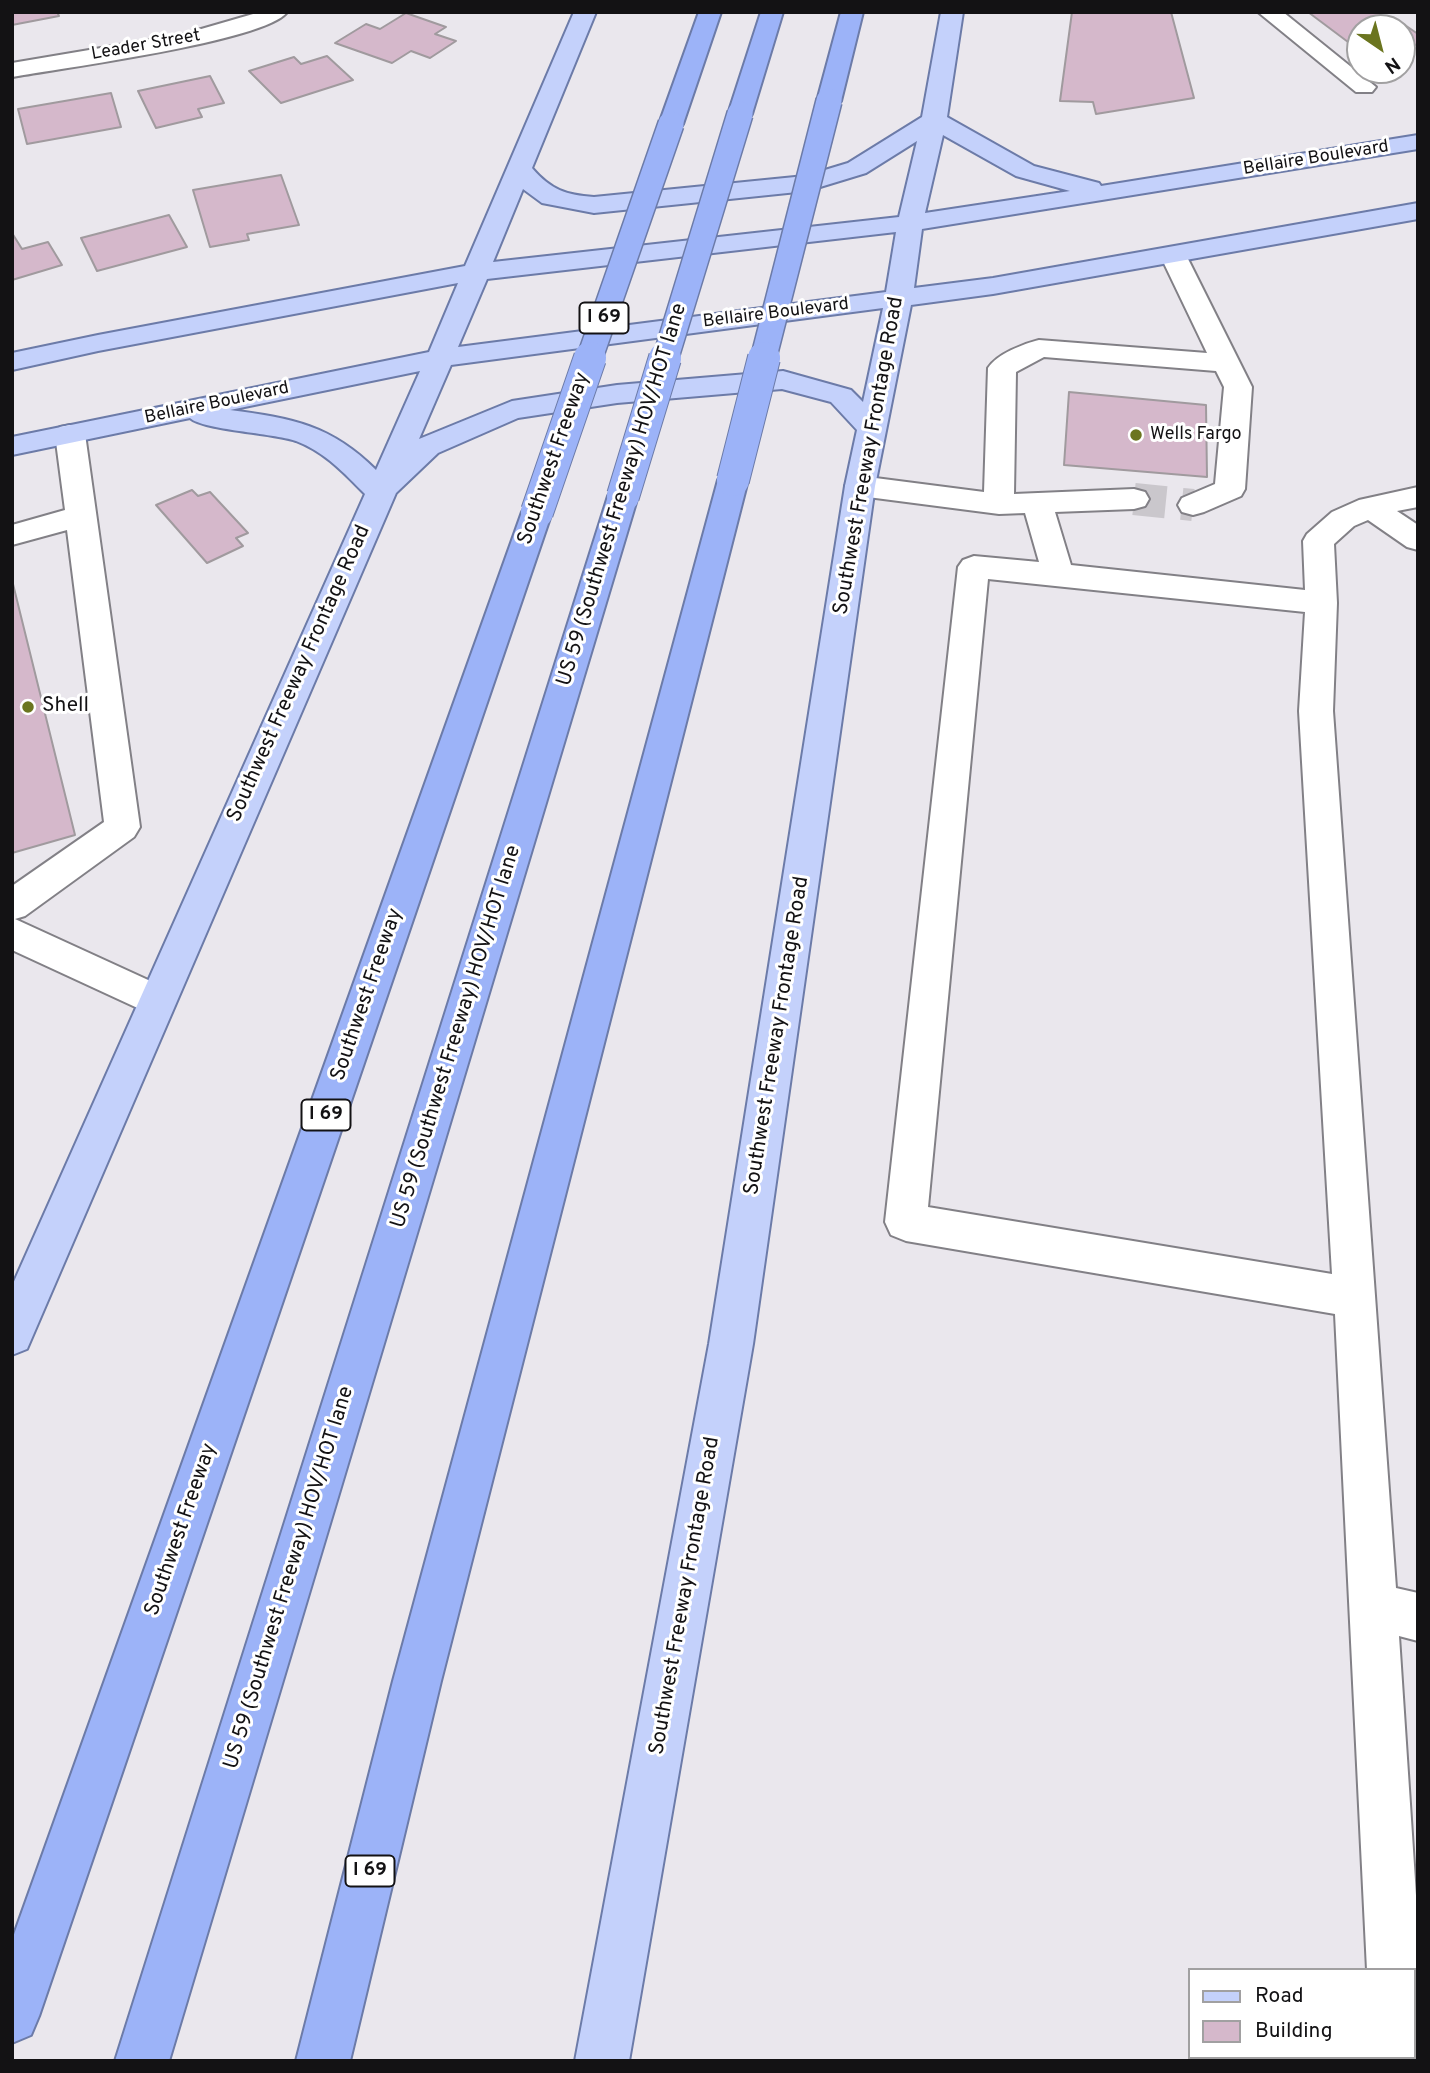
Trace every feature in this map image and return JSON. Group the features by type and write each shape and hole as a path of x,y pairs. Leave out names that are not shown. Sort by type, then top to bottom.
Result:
{"highway":[{"name":"Southwest Freeway","path":"12,2016 710,12"},
{"name":"US 59 (Southwest Freeway) HOV/HOT lane","path":"142,2061 772,12"},
{"name":"I 69","path":"323,2061 417,1681 733,480 852,12"}],"main road":[{"name":"Southwest Freeway Frontage Road","path":"12,1335 440,358 585,12"},
{"name":"Southwest Freeway Frontage Road","path":"602,2061 731,1344 860,486 899,298 910,223 934,120 952,12"},
{"path":"519,169 539,193 559,202 594,205 807,183 857,168 934,120 979,148 1026,171 1106,192"},
{"name":"Bellaire Boulevard","path":"12,362 98,343 475,272 910,223 1418,142"},
{"name":"Bellaire Boulevard","path":"12,446 440,358 993,286 1418,211"},
{"path":"181,411 280,428 319,439 337,451 380,491 428,446 512,410 617,394 783,380 841,396 871,427"}],"street":[{"name":"Leader Street","path":"12,70 185,41 262,21 276,12"},
{"path":"1269,12 1346,62"},
{"path":"1294,12 1346,51"},
{"path":"1173,255 1238,387 1230,489 1193,505"},
{"path":"999,504 1002,368 1039,348 1226,363"},
{"path":"12,906 122,827 71,434"},
{"path":"860,486 999,504 1134,499"},
{"path":"1394,1968 1396,1611 1355,1298 1316,711 1321,603 1318,541 1343,519 1370,507 1418,497"},
{"path":"1037,502 1058,574"},
{"path":"1370,507 1418,540"},
{"path":"12,535 81,516"},
{"path":"1321,603 974,567 906,1223 1355,1298"},
{"path":"12,933 158,1001"}],"building":[{"path":"12,12 57,12 59,16 12,25"},
{"path":"1072,12 1171,12 1194,98 1096,114 1093,102 1060,101"},
{"path":"1308,12 1381,12 1346,14 1346,40"},
{"path":"406,13 446,27 435,34 456,41 430,58 411,51 392,63 335,43 366,24 380,29"},
{"path":"327,56 353,80 281,103 249,71 294,57 301,64"},
{"path":"210,76 224,103 198,109 202,117 156,128 138,91"},
{"path":"111,93 121,127 27,144 18,109"},
{"path":"281,175 299,225 247,234 249,240 210,247 193,190"},
{"path":"169,215 187,247 97,271 81,238"},
{"path":"12,233 22,249 48,242 62,265 12,280"},
{"name":"Wells Fargo","path":"1069,392 1206,405 1207,477 1064,465"},
{"path":"192,490 198,496 210,492 248,533 236,538 243,546 207,563 156,505"},
{"name":"Shell","path":"12,580 75,835 12,853"}],"tunnel":[{"path":"1134,499 1193,505"}],"place":[{"name":"Wells Fargo","path":"1136,435"},
{"name":"Shell","path":"28,707"}]}
